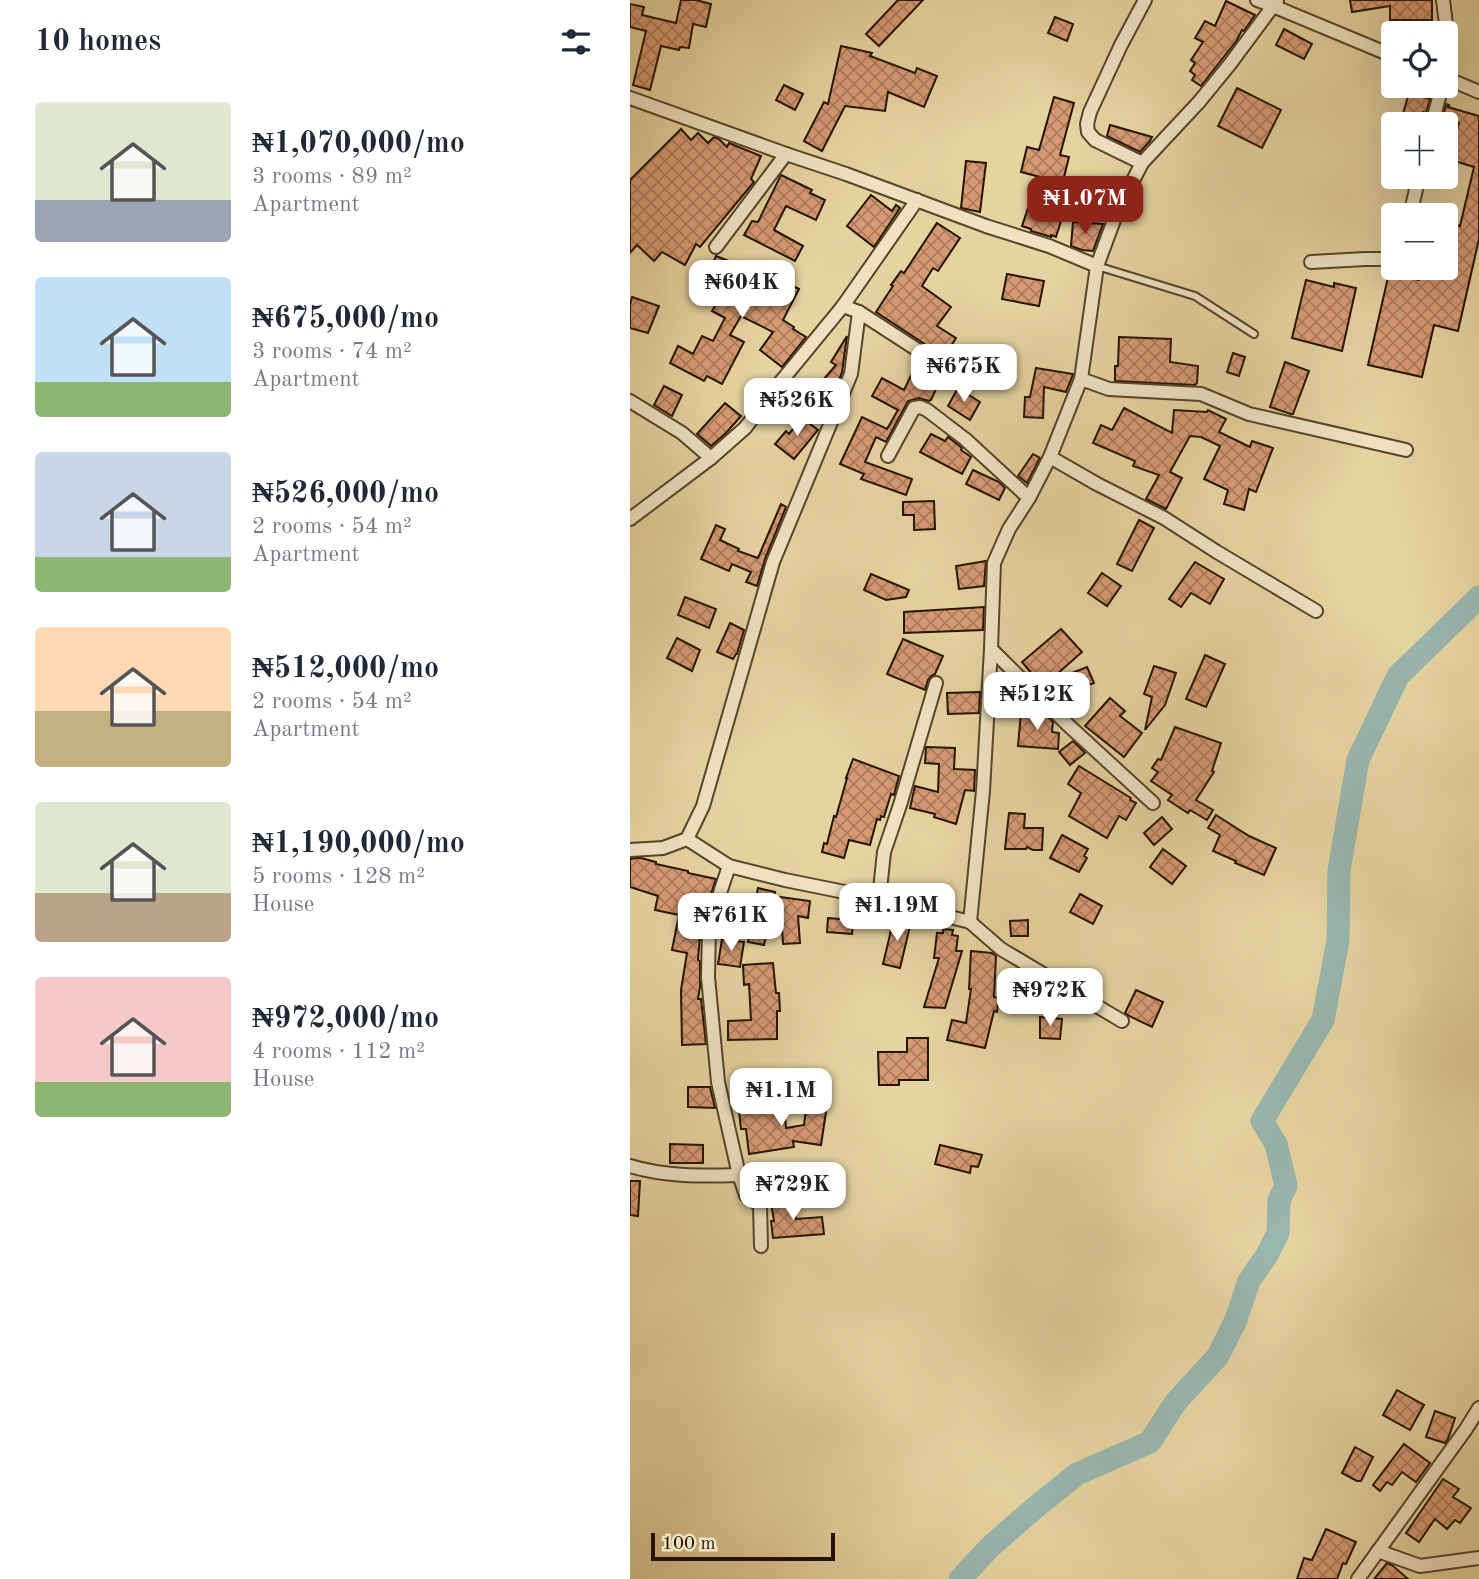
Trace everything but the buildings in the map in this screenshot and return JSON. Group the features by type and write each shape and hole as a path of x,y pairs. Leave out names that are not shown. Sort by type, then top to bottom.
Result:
{"street":[{"path":"1142,163 1095,140 1088,132 1087,124 1121,45 1145,0"},
{"path":"1257,0 1275,3 1381,51"},
{"path":"1443,0 1446,21"},
{"path":"970,922 983,791 994,563 1009,528 1030,498 1050,457 1081,379 1097,266 1116,212 1142,163 1223,74 1275,3"},
{"path":"1458,83 1479,92"},
{"path":"630,98 986,226 1049,246 1097,266"},
{"path":"716,247 786,154"},
{"path":"630,519 711,458 745,428 843,306 917,200"},
{"path":"1311,262 1381,259"},
{"path":"843,306 859,312 950,371"},
{"path":"630,850 663,848 687,839 703,806 773,562 850,374 859,312"},
{"path":"1081,379 1109,389 1201,394 1249,414 1406,450"},
{"path":"630,401 682,433 711,458"},
{"path":"888,456 914,408 920,407 965,439 1030,498"},
{"path":"1050,457 1164,518 1316,611"},
{"path":"991,649 1153,803"},
{"path":"879,899 884,852 936,683"},
{"path":"687,839 729,866 970,922 1001,948 1122,1021"},
{"path":"729,866 709,926 708,978 718,1082 739,1175 746,1195 760,1205 761,1245"},
{"path":"630,1166 647,1171 696,1177 739,1175"},
{"path":"1358,1579 1479,1408"},
{"path":"1466,1429 1479,1434"},
{"path":"1378,1551 1420,1566 1479,1558"}],"lane":[{"path":"1097,266 1195,296 1254,334"}],"waterway":[{"path":"960,1579 991,1546 1077,1474 1150,1442 1175,1403 1218,1356 1235,1322 1249,1281 1278,1233 1279,1200 1286,1186 1276,1144 1262,1121 1323,1020 1338,941 1339,870 1358,760 1398,676 1479,597"}]}
